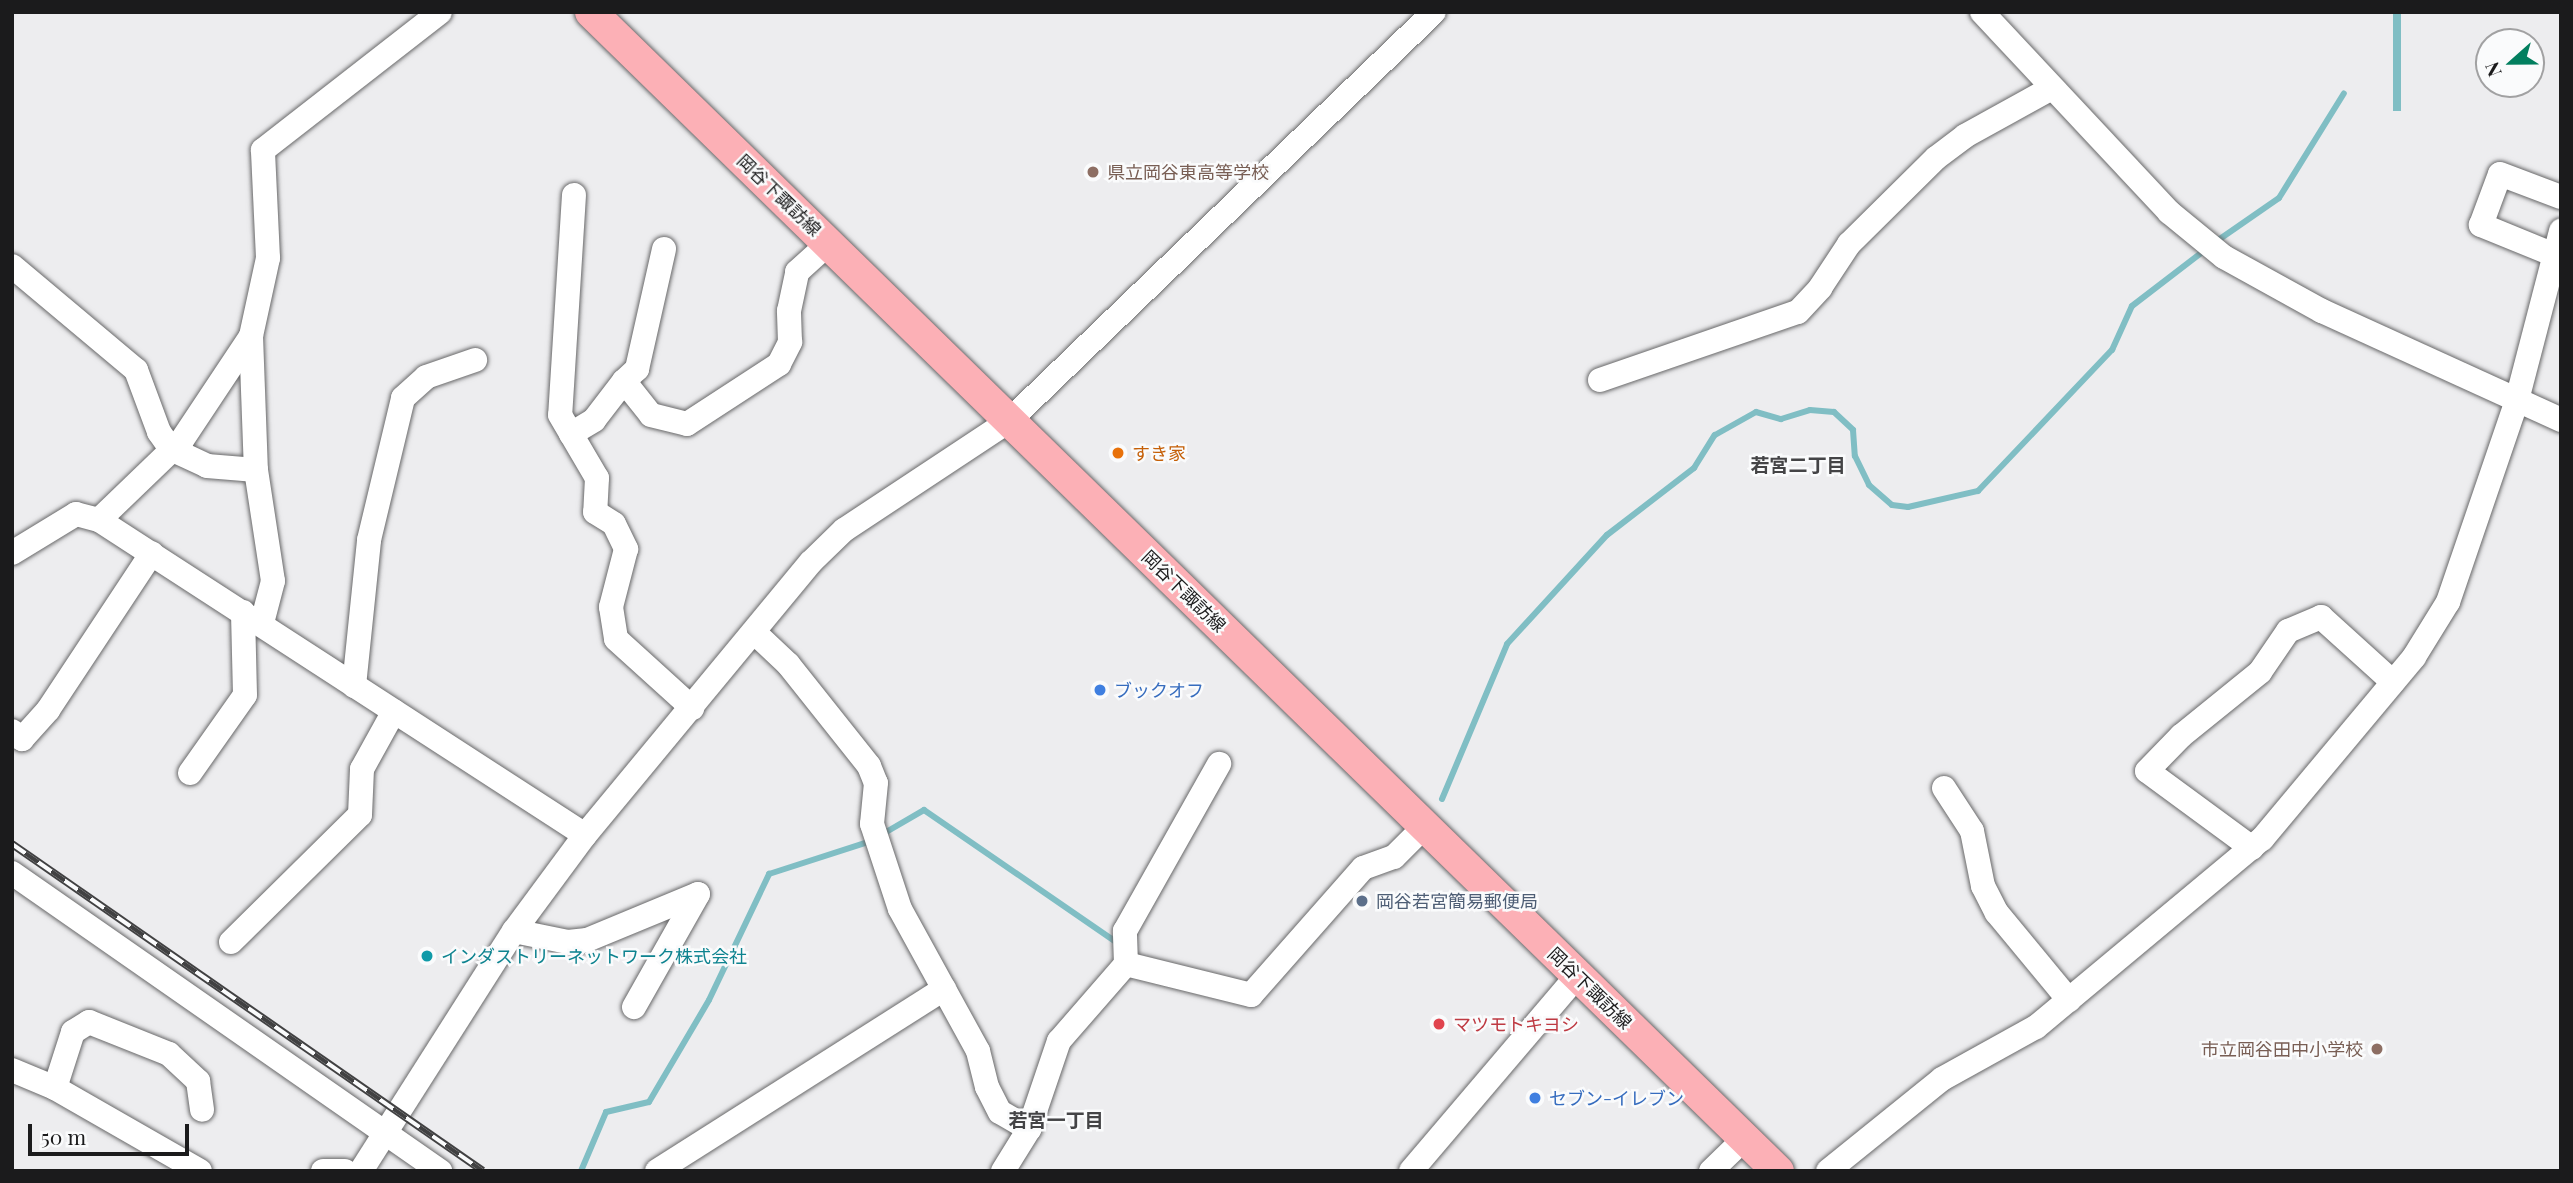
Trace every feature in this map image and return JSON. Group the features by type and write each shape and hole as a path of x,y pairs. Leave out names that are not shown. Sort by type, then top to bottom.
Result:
{"main road":[{"name":"岡谷下諏訪線","path":"591,12 1778,1171"}],"street":[{"path":"190,773 245,695 252,617 273,581 256,470 251,336 268,258 263,150 440,12"},
{"path":"361,1171 514,931 585,835 754,632 844,530 1010,419 1434,12"},
{"path":"1983,12 2169,212 2224,257 2322,312 2561,420"},
{"path":"1600,380 1798,312 1820,288 1849,244 1926,167 1965,136 2052,88"},
{"path":"2552,254 2481,225 2500,174 2561,197"},
{"path":"574,195 560,415 597,478 595,512 614,524 626,549 611,607 615,639 692,708"},
{"path":"1828,1171 1942,1079 2036,1027 2252,849 2393,682 2448,602 2517,400 2552,254 2561,231"},
{"path":"624,381 651,415 687,424 779,364 790,342 789,311 797,272 829,243"},
{"path":"571,434 594,420 624,381 637,369 664,249"},
{"path":"12,266 136,370 159,432 171,449 207,466 256,470"},
{"path":"99,520 171,449 251,336"},
{"path":"354,686 369,540 388,476 403,398 426,377 475,360"},
{"path":"12,553 76,514 99,520 585,835"},
{"path":"12,731 22,739 48,710 152,553"},
{"path":"2252,849 2147,771 2181,736 2260,672 2288,631 2321,617 2393,682"},
{"path":"754,632 788,664 869,766 876,783 872,824 900,909 978,1051 987,1087 1000,1112 1029,1129"},
{"path":"231,942 360,815 362,769 394,711"},
{"path":"1003,1171 1029,1129 1059,1041 1126,964 1125,932 1219,764"},
{"path":"1944,788 1972,831 1983,886 1997,913 2069,1000"},
{"path":"1126,964 1251,995 1363,868 1394,857 1425,826"},
{"path":"12,873 440,1171"},
{"path":"514,931 568,942 587,940 698,894 635,1007"},
{"path":"1411,1171 1578,975"},
{"path":"657,1171 944,989"},
{"path":"55,1088 74,1032 89,1022 169,1054 198,1081 202,1110"},
{"path":"12,1070 55,1088 200,1171"},
{"path":"1711,1171 1745,1138"},
{"path":"323,1171 345,1171"}],"water":[{"path":"2393,12 2401,12 2401,111 2393,111"}],"waterway":[{"path":"2214,243 2279,198 2344,93"},
{"path":"1442,799 1507,644 1607,535 1694,468 1715,435 1756,412 1781,419 1810,410 1834,412 1853,430 1855,456 1869,485 1892,505 1908,507 1978,491 2112,350 2132,306 2205,250"},
{"path":"881,835 924,810 1119,944"},
{"path":"581,1171 606,1112 649,1102 709,1000 769,874 871,841"}],"railway":[{"path":"12,844 483,1171"}],"place":[{"name":"県立岡谷東高等学校","path":"1093,172"},
{"name":"すき家","path":"1118,453"},
{"name":"ブックオフ","path":"1100,690"},
{"name":"岡谷若宮簡易郵便局","path":"1362,901"},
{"name":"インダストリーネットワーク株式会社","path":"427,956"},
{"name":"マツモトキヨシ","path":"1439,1024"},
{"name":"市立岡谷田中小学校","path":"2377,1049"},
{"name":"セブン-イレブン","path":"1535,1098"}],"district":[{"name":"若宮二丁目","path":"1798,465"},
{"name":"若宮一丁目","path":"1056,1120"}]}
